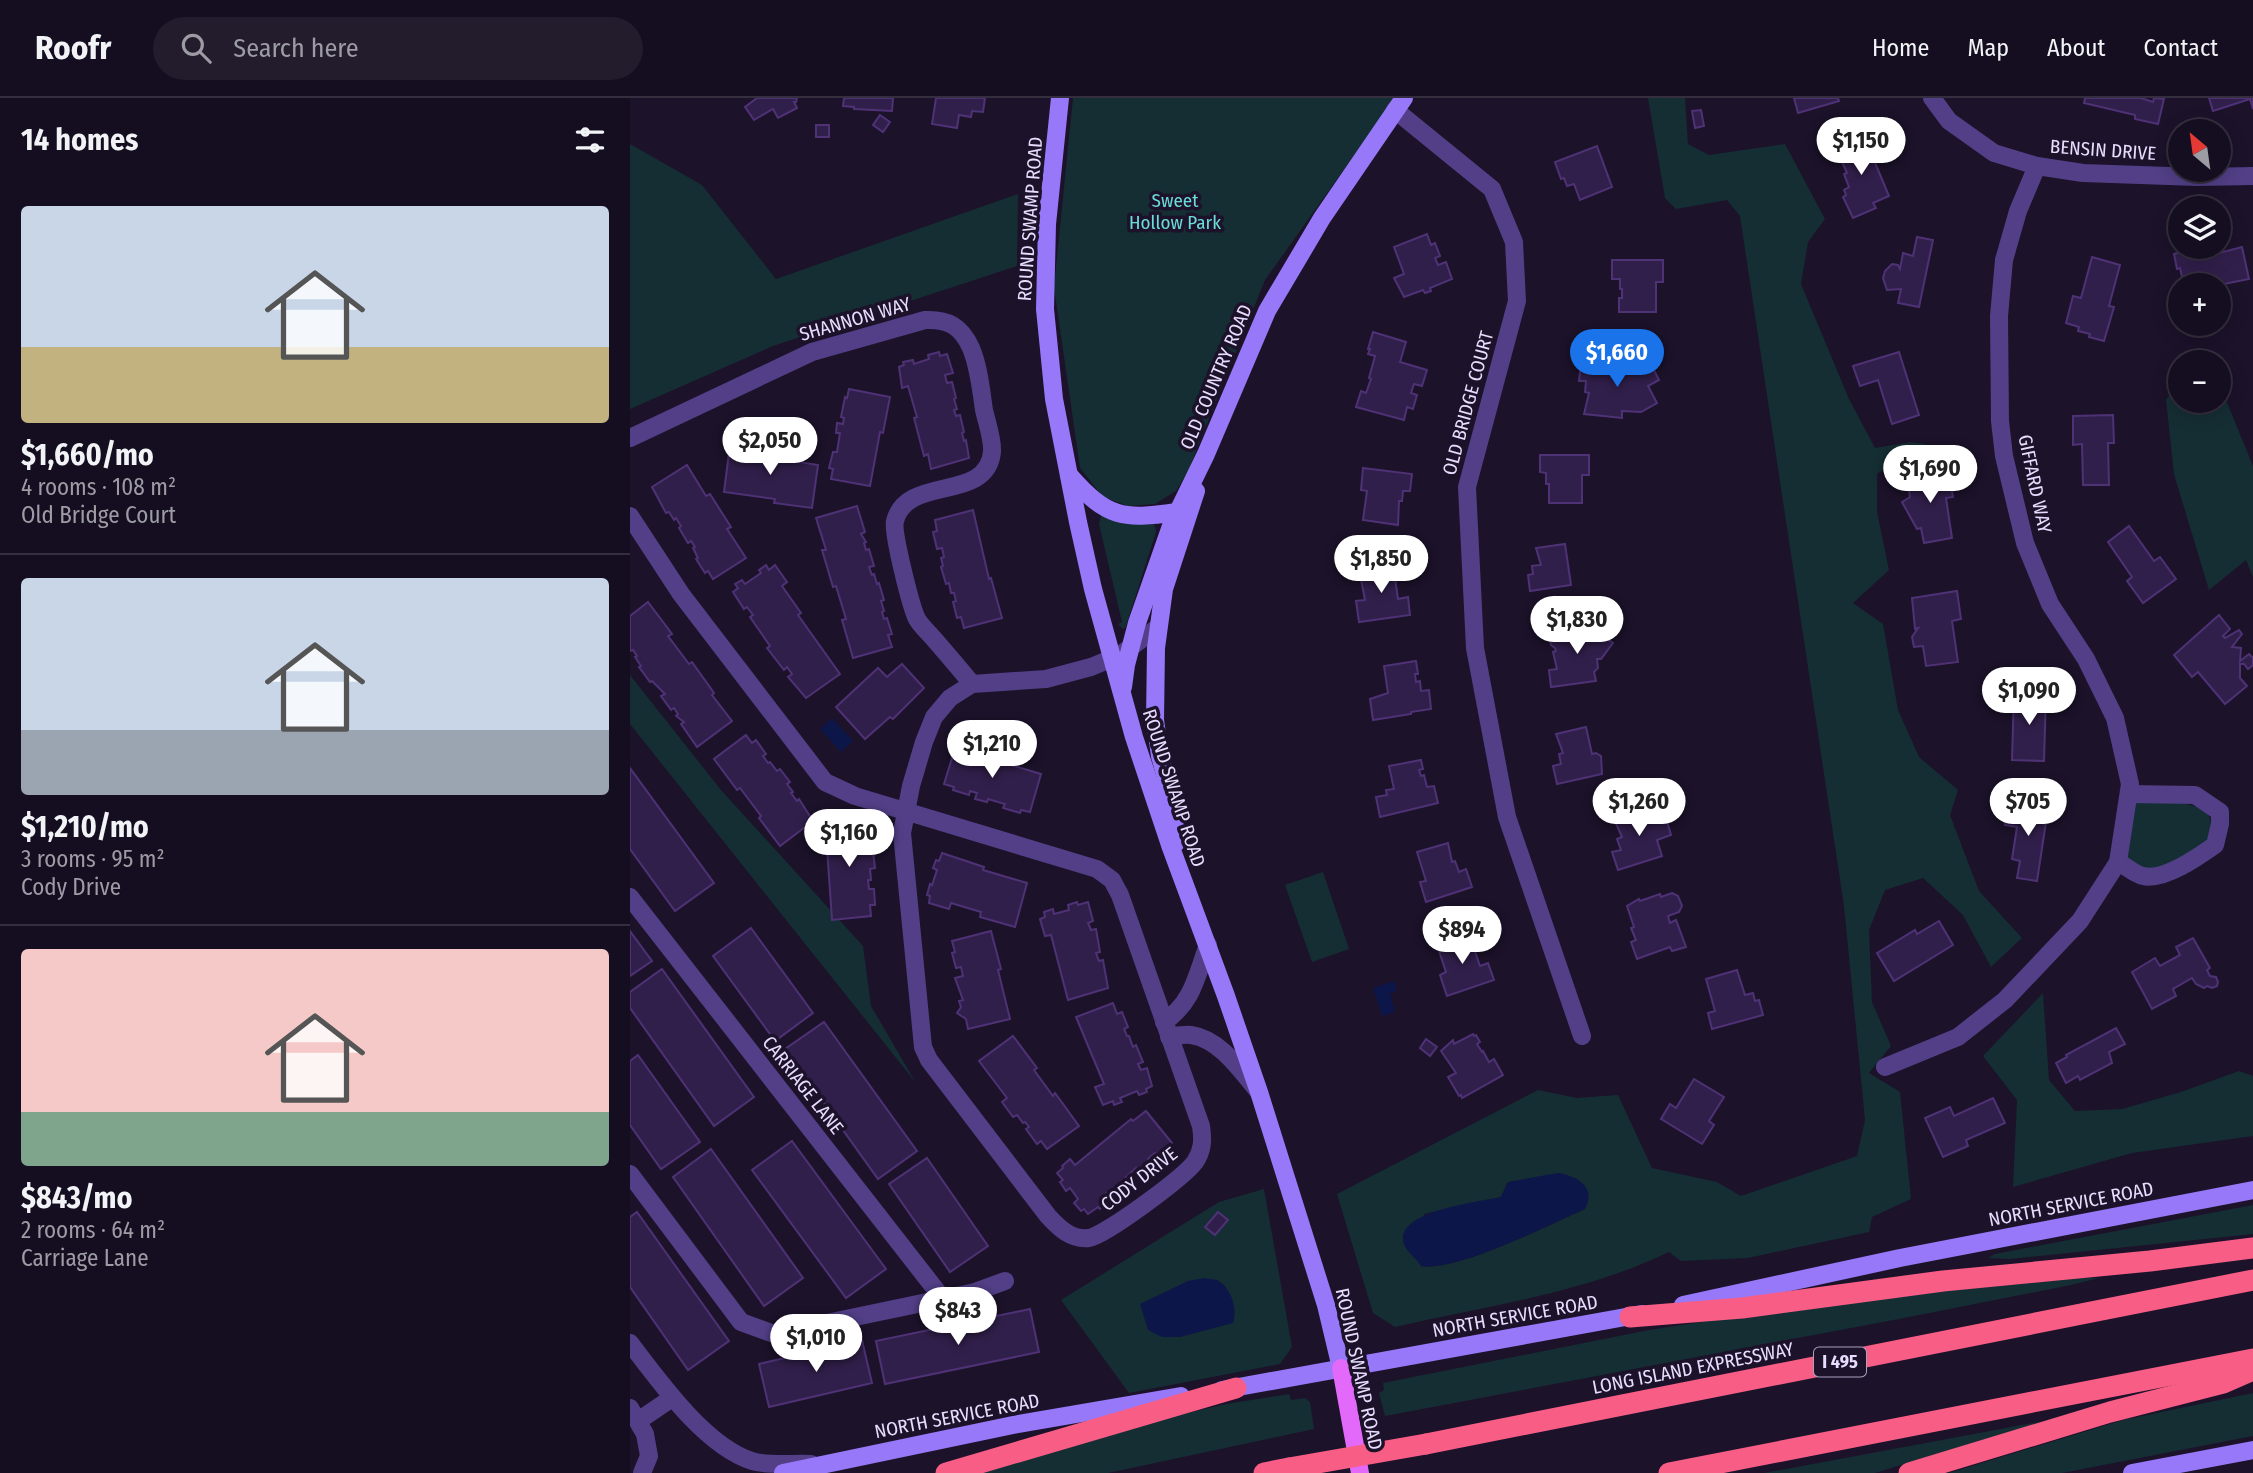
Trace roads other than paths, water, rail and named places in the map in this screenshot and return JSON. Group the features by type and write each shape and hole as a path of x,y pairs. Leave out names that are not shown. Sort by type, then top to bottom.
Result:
{"highway":[{"path":"1630,1317 1742,1308 1942,1281 2253,1248"},
{"name":"LONG ISLAND EXPRESSWAY","path":"1264,1473 1426,1444 2253,1280"},
{"path":"1669,1473 2253,1359"},
{"path":"1909,1473 2110,1412 2223,1382 2253,1370"},
{"path":"946,1473 1236,1388"}],"main road":[{"name":"ROUND SWAMP ROAD","path":"1060,98 1047,224 1045,309 1054,399 1093,589 1122,698 1147,777 1259,1092 1326,1305 1341,1368 1360,1473"},
{"name":"OLD COUNTRY ROAD","path":"1122,698 1130,648 1156,567 1177,512 1206,454 1267,311 1322,218 1400,104"},
{"path":"1179,871 1173,803 1160,756 1155,720 1157,628 1164,589 1191,512 1206,454"},
{"path":"1068,474 1096,503 1112,512 1132,516 1177,512"},
{"name":"NORTH SERVICE ROAD","path":"783,1473 1013,1426 1630,1317 1900,1258 2253,1190"},
{"path":"2132,1473 2253,1450"}],"street":[{"name":"BENSIN DRIVE","path":"1932,98 1949,121 1994,153 2037,166 2083,173 2253,176"},
{"name":"OLD BRIDGE COURT","path":"1400,104 1492,189 1514,242 1517,302 1467,487 1475,648 1507,817 1582,1036"},
{"name":"GIFFARD WAY","path":"1885,1067 1958,1037 2005,1000 2080,921 2118,862 2130,784 2115,718 2086,659 2050,604 2025,543 2004,456 2000,421 1999,316 2004,260 2018,211 2037,166"},
{"name":"SHANNON WAY","path":"630,438 812,352 925,320 951,323 963,335 975,361 992,452 986,470 971,481 910,499 901,508 895,522 895,538 917,619 972,684"},
{"path":"630,516 681,594 825,782 855,796 906,812"},
{"path":"972,684 1046,679 1111,659 1157,628"},
{"name":"CODY DRIVE","path":"906,812 1097,869 1112,880 1120,895 1200,1126 1203,1142 1194,1164 1182,1175 1101,1234 1089,1238 1076,1237 1062,1231 929,1060 923,1047 902,833 906,812 924,742 934,717 950,698 972,684"},
{"path":"2118,862 2136,873 2149,876 2181,867 2215,845 2220,824 2220,812 2195,795 2129,794"},
{"name":"CARRIAGE LANE","path":"630,897 943,1299"},
{"path":"1208,945 1188,1000 1166,1029 1209,1041 1230,1058 1259,1092"},
{"path":"630,1174 741,1321 774,1334 975,1292 1005,1281"},
{"path":"630,1343 672,1398 724,1447 753,1462 825,1465"},
{"path":"642,1473 649,1456 645,1434 634,1414 672,1398"}],"park label":[{"name":"Sweet Hollow Park","path":"1175,211"}]}
